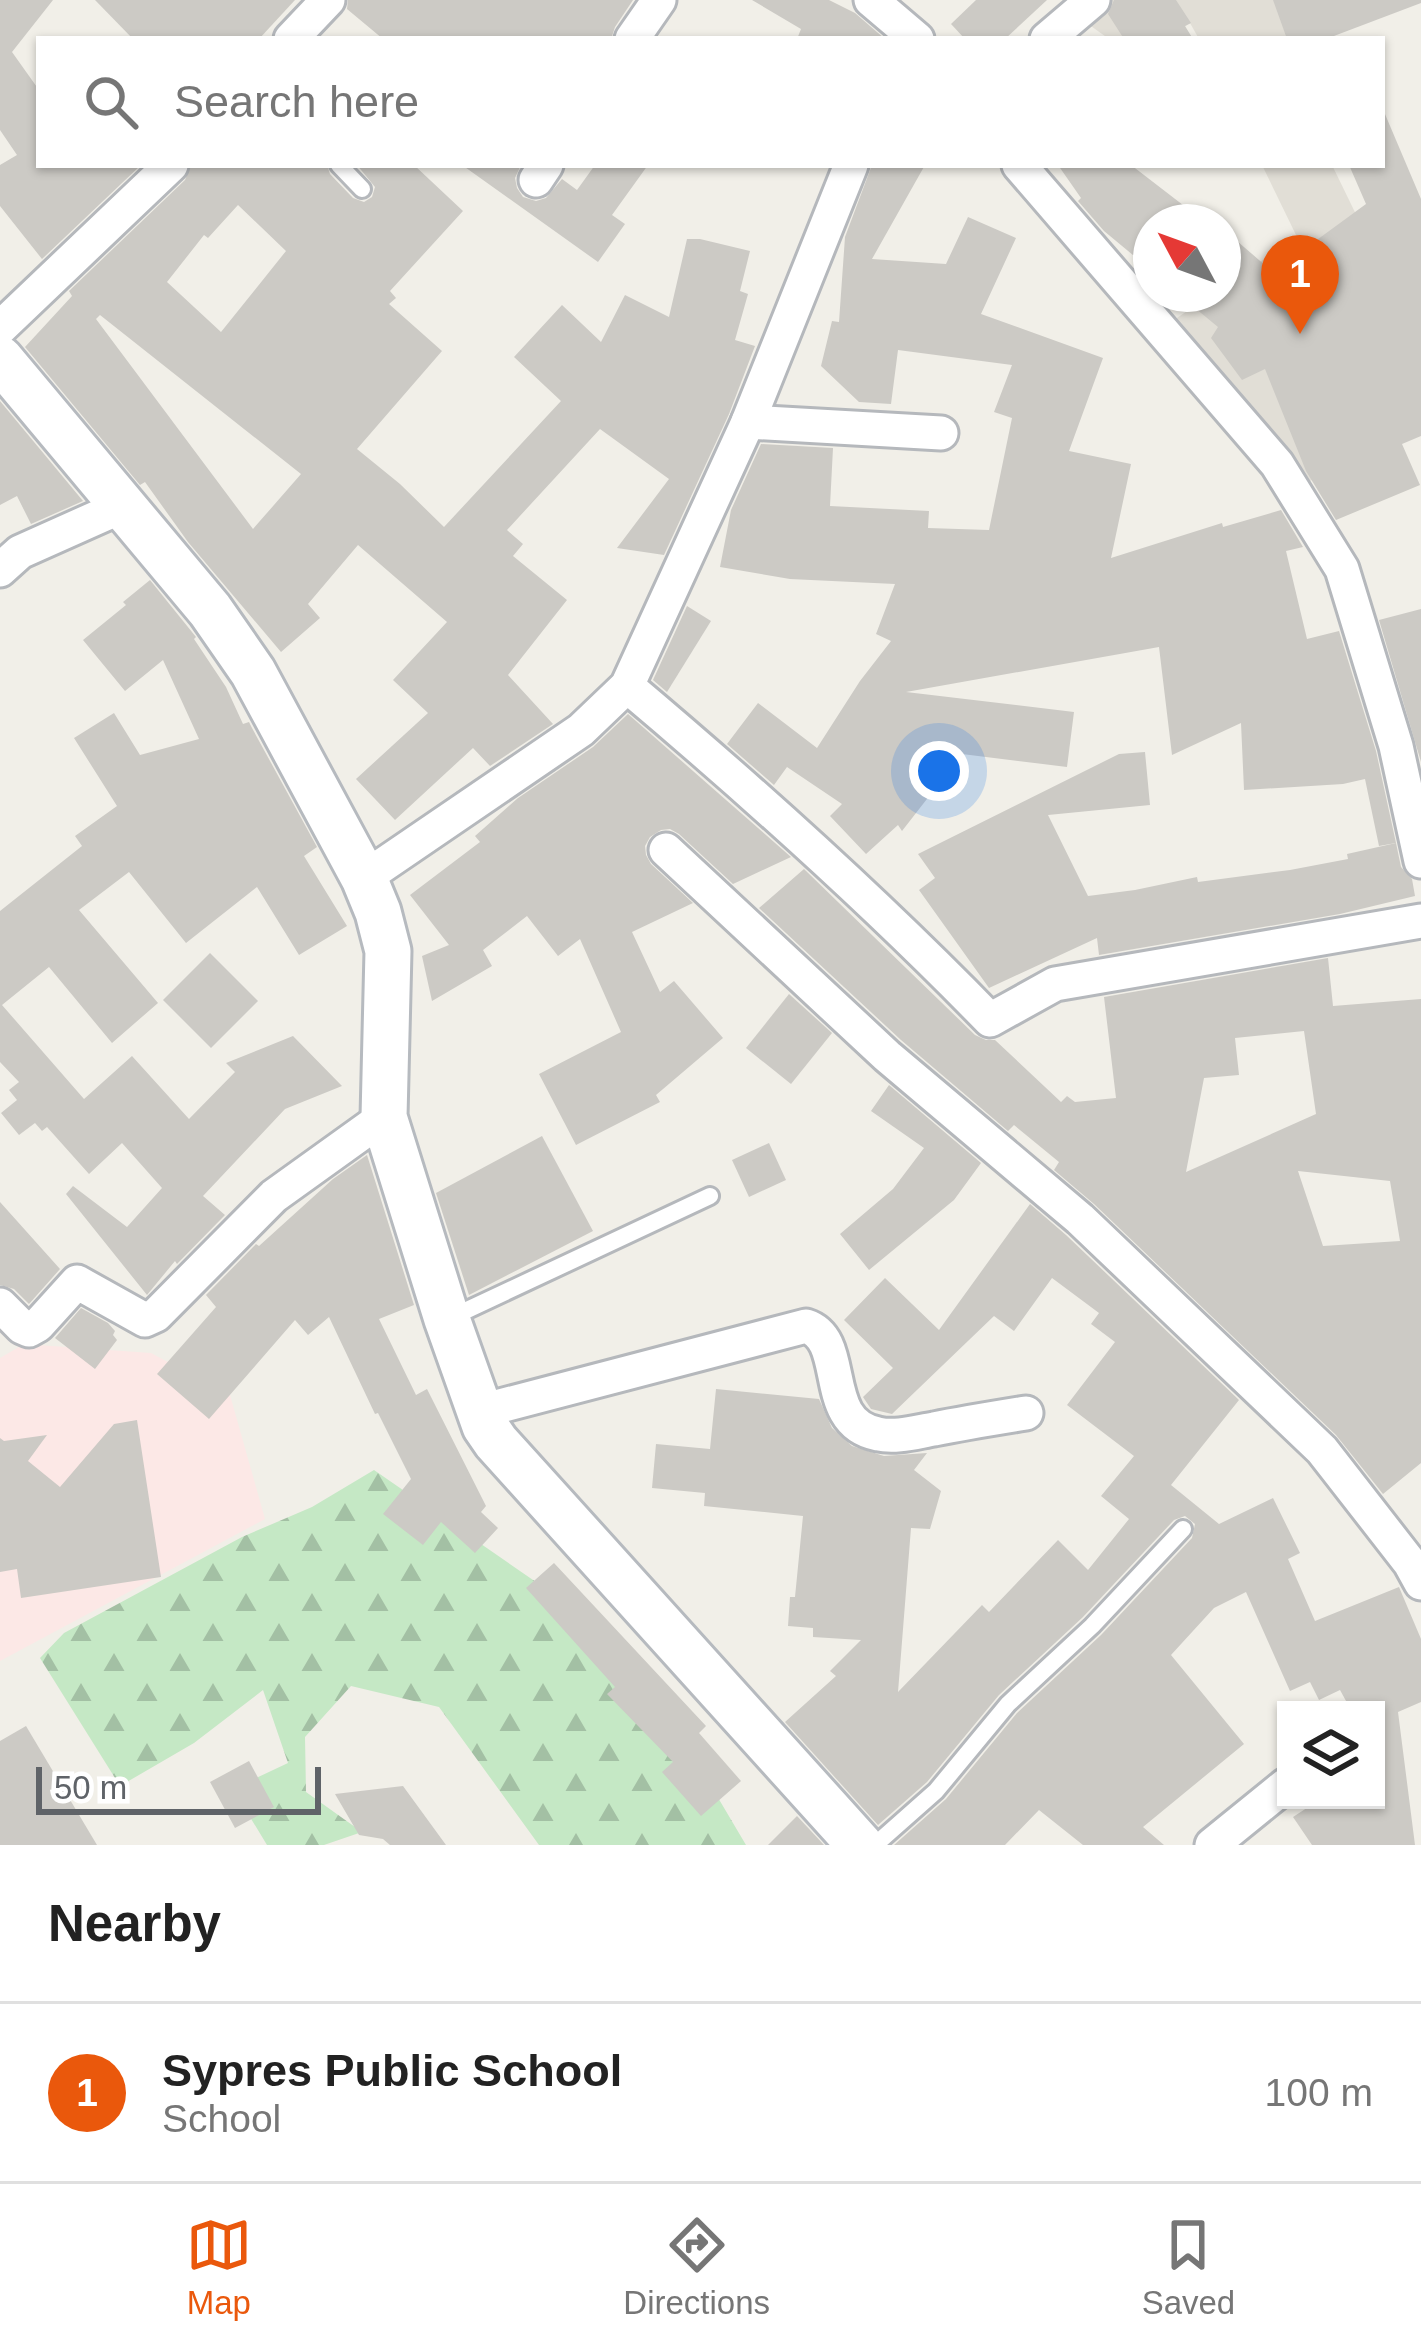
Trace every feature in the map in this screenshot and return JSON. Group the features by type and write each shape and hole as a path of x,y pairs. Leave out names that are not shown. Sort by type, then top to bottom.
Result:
{"street":[{"path":"294,36 328,0"},
{"path":"634,36 659,0"},
{"path":"871,0 913,36"},
{"path":"1051,36 1094,0"},
{"path":"0,328 168,168"},
{"path":"364,878 581,730 627,686 748,422 849,168"},
{"path":"1021,168 1277,464 1342,569 1396,746 1421,861"},
{"path":"0,358 210,610 253,672 364,878 388,951 384,1117 485,1426 860,1845"},
{"path":"748,422 940,433"},
{"path":"0,570 20,552 123,506"},
{"path":"627,686 803,838 990,1020 1055,984 1421,921"},
{"path":"666,850 887,1056 1080,1220 1322,1450 1421,1583"},
{"path":"0,1305 29,1330 77,1282 145,1320 156,1315 274,1196 384,1117"},
{"path":"481,1412 806,1326 824,1340 848,1416 859,1427 879,1435 1026,1413"},
{"path":"1211,1845 1277,1793"}],"lane":[{"path":"342,168 362,189"},
{"path":"447,1319 710,1196"},
{"path":"875,1845 936,1791 1008,1704 1092,1626 1183,1529"}],"shaded area":[{"path":"1086,0 1316,0 1329,36 1197,36 1190,23 1171,36 1105,36 1070,11"},
{"path":"1263,168 1333,168 1421,348 1421,433 1310,481 1174,320 1186,312 1241,312 1241,275 1297,237"},
{"path":"24,1344 151,1353 230,1395 265,1519 0,1661 0,1358"}],"green space":[{"path":"374,1470 549,1591 717,1796 746,1845 539,1845 439,1707 351,1686 305,1737 306,1792 362,1832 324,1845 267,1845 233,1789 288,1763 263,1690 194,1743 120,1786 40,1658 64,1633 242,1537 312,1507"}],"building":[{"path":"0,0 53,0 12,52 36,86 36,168 138,168 42,259 0,206 0,165 17,155 0,130"},
{"path":"95,0 295,0 262,36 130,36"},
{"path":"348,0 633,0 612,36 379,36 347,9"},
{"path":"752,0 829,0 855,13 882,36 798,36 801,29"},
{"path":"976,0 1047,0 1008,36 962,36 951,24"},
{"path":"1114,0 1176,0 1191,23 1185,26 1191,36 1122,36 1108,14"},
{"path":"1273,0 1421,0 1334,36 1286,36"},
{"path":"1385,114 1421,199 1421,436 1402,444 1420,485 1336,520 1306,471 1265,369 1242,380 1211,338 1218,327 1200,312 1241,312 1241,244 1273,272 1366,204 1350,168 1385,168"},
{"path":"190,168 328,168 353,198 364,202 375,187 359,168 417,168 463,211 390,291 396,298 389,304 442,351 357,449 444,527 561,401 514,357 562,305 601,342 625,295 669,317 687,239 700,239 750,251 740,291 748,294 735,340 755,346 664,555 617,548 669,479 600,429 507,530 523,544 513,556 567,600 508,675 553,724 490,766 473,748 395,820 356,779 428,713 393,680 447,622 358,545 308,604 320,618 281,652 188,542 145,482 140,485 25,347 72,296 69,291 185,180","holes":["238,205 286,251 221,332 167,282 204,235 208,238","100,315 301,474 253,529 96,319"]},
{"path":"466,168 520,168 517,188 523,197 536,201 546,198 562,179 577,190 593,168 646,168 612,215 625,224 598,262"},
{"path":"871,168 923,168 872,259 946,264 968,217 1016,238 981,314 1103,358 1069,451 1131,464 1111,558 1281,510 1303,547 1286,551 1307,639 1339,631 1376,751 1396,843 1379,846 1365,779 1244,790 1241,723 1172,755 1159,647 906,692 1074,712 1067,767 962,754 902,831 898,825 866,854 830,816 842,804 787,767 774,785 727,744 758,703 817,748 891,641 876,634 895,584 790,579 720,567 731,510 761,444 833,448 830,506 929,511 928,528 989,530 1012,418 994,412 1012,365 898,350 891,404 859,402 821,366 832,321 839,322 845,237"},
{"path":"1060,168 1135,168 1182,204 1133,204 1133,255 1078,201 1081,198"},
{"path":"0,401 83,501 31,524 17,496 0,505"},
{"path":"150,580 196,637 243,724 249,722 317,847 304,856 347,926 299,955 257,887 186,943 129,872 79,910 158,1003 112,1043 49,967 2,1005 84,1099 132,1056 189,1119 235,1072 226,1063 293,1036 342,1086 285,1109 203,1196 225,1215 177,1264 175,1261 147,1295 66,1194 73,1186 127,1227 162,1188 122,1143 89,1174 47,1127 42,1131 35,1123 19,1135 1,1113 17,1100 9,1090 19,1082 0,1062 0,911 82,846 75,836 117,806 74,738 114,713 140,755 199,739 163,660 125,691 83,640"},
{"path":"687,606 711,621 667,692 653,680"},
{"path":"1421,609 1421,762 1379,620"},
{"path":"628,714 791,857 733,884 679,834 670,829 650,837 645,846 651,864 693,903 632,932 660,992 674,981 723,1038 656,1095 660,1102 576,1145 539,1074 621,1032 580,939 558,956 527,916 483,950 492,966 432,1001 422,956 449,945 410,895 480,842 475,836 518,798 593,747"},
{"path":"1145,752 1150,805 1048,815 1088,896 1197,877 1198,882 1290,870 1348,859 1347,854 1396,843 1415,896 1340,914 1099,955 1097,938 989,988 919,890 935,878 918,854 1119,754"},
{"path":"804,869 975,1035 995,1040 1061,1102 1067,1096 1075,1102 1116,1098 1104,997 1328,958 1333,1006 1421,999 1421,1463 1383,1494 1336,1435 1054,1170 1059,1162 1014,1125 1008,1131 759,908","holes":["1304,1031 1316,1114 1186,1172 1204,1078 1239,1075 1235,1038","1298,1171 1390,1181 1400,1241 1323,1246"]},
{"path":"210,953 258,1001 211,1048 163,1000"},
{"path":"789,994 832,1033 791,1084 746,1048"},
{"path":"889,1085 981,1163 954,1200 869,1270 840,1234 893,1189 924,1148 871,1111"},
{"path":"542,1136 593,1231 469,1295 436,1193"},
{"path":"769,1143 786,1180 749,1197 732,1160"},
{"path":"367,1155 414,1305 379,1319 416,1395 427,1389 486,1506 481,1512 498,1528 475,1553 441,1522 423,1545 383,1514 411,1479 329,1317 308,1335 295,1320 209,1419 157,1374 216,1307 206,1295 256,1244"},
{"path":"0,1202 60,1269 29,1304 14,1289 0,1285"},
{"path":"1030,1204 1239,1400 1171,1485 1219,1524 1273,1498 1300,1553 1288,1559 1315,1621 1399,1587 1421,1639 1421,1702 1398,1712 1415,1845 1312,1845 1293,1817 1305,1809 1385,1809 1385,1701 1346,1701 1340,1690 1319,1700 1310,1682 1290,1691 1246,1592 1214,1608 1171,1655 1244,1744 1143,1827 1164,1845 1083,1845 1039,1810 1005,1845 894,1845 946,1799 1017,1713 1101,1635 1192,1538 1195,1524 1185,1516 1174,1520 1083,1617 999,1695 927,1782 878,1825 785,1722 836,1676 830,1671 861,1640 813,1637 813,1628 788,1626 803,1516 704,1506 705,1493 652,1488 656,1444 710,1449 716,1389 819,1399 832,1428 852,1446 884,1456 927,1453 914,1470 941,1491 930,1529 911,1528 898,1692 982,1605 989,1612 1058,1540 1088,1570 1129,1519 1101,1496 1134,1456 1067,1405 1115,1342 1091,1324 1099,1313 1052,1278 1014,1331 994,1316 892,1414 871,1409 863,1397 893,1368 844,1320 885,1278 939,1330"},
{"path":"81,1308 115,1331 117,1340 95,1369 55,1338"},
{"path":"137,1420 161,1577 21,1598 17,1569 0,1572 0,1438 47,1435 28,1461 60,1487 114,1424"},
{"path":"554,1563 706,1726 699,1733 741,1781 701,1816 662,1772 673,1762 607,1694 615,1687 526,1588"},
{"path":"26,1726 97,1845 0,1845 0,1741"},
{"path":"249,1761 274,1807 235,1828 210,1782"},
{"path":"403,1786 446,1845 390,1845 359,1835 335,1794"},
{"path":"797,1816 824,1845 768,1845"}],"place":[{"name":"Sypres Public School","path":"1300,334"}]}
